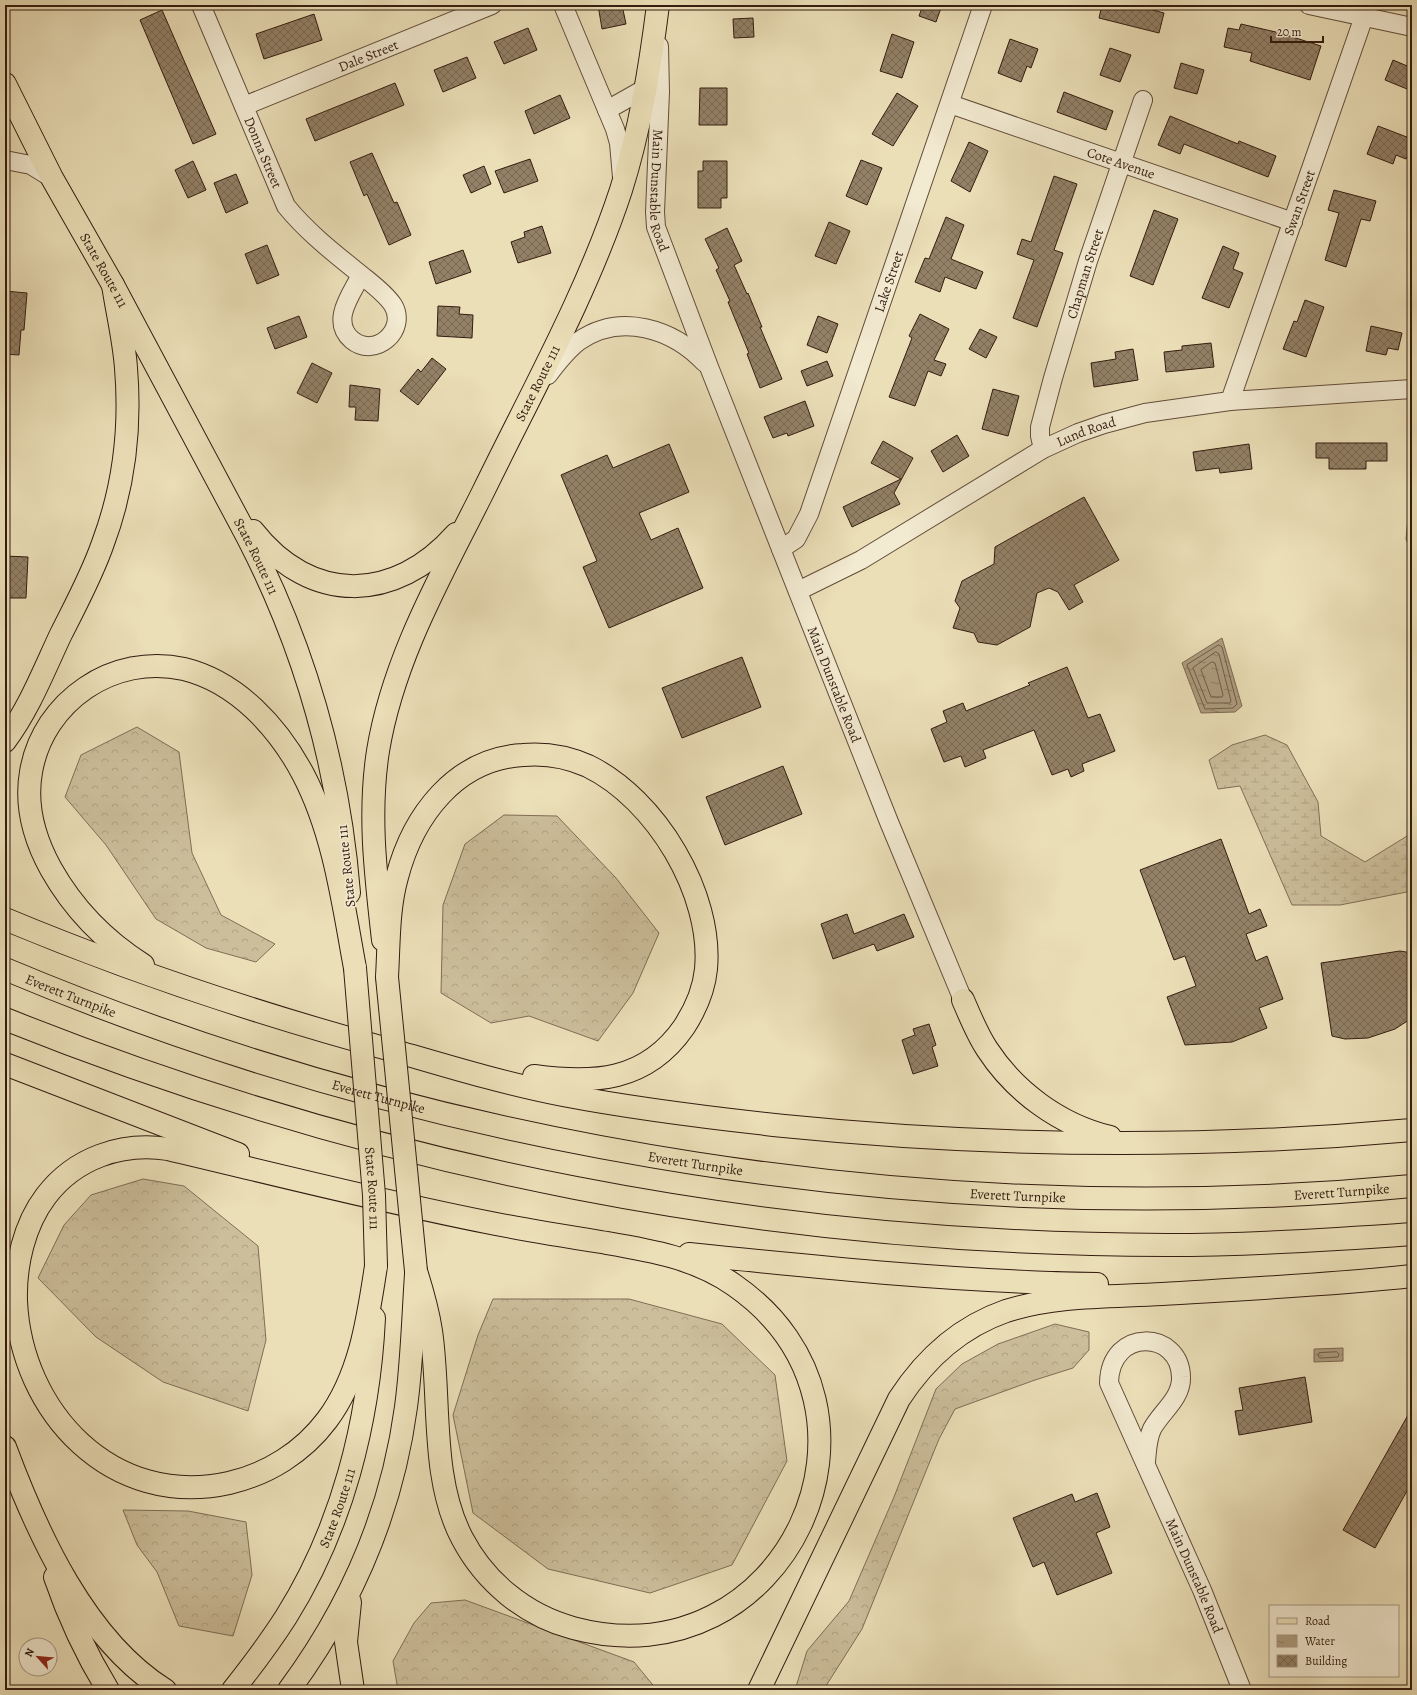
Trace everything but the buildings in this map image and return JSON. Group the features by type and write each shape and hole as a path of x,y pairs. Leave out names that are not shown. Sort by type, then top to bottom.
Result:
{"main road":[{"name":"State Route 111","path":"289,1690 327,1635 353,1587 375,1534 398,1455 409,1383 416,1270 373,845 373,798 378,751 392,692 408,647 585,281 621,190 635,139 646,88 658,5"},
{"name":"State Route 111","path":"5,84 52,178 113,285 261,564 287,624 305,671 320,723 334,783 343,834 356,968 374,1196 376,1266 374,1330 364,1408 353,1459 342,1497 316,1561 295,1603 272,1639 233,1690"},
{"path":"5,741 30,700 88,577 103,544 117,498 124,461 127,396 126,368 113,285"},
{"path":"217,482 254,533 278,559 291,568 310,577 344,586 360,587 378,584 419,567 449,542 477,504"},
{"path":"195,992 132,958 98,930 61,886 48,863 32,823 29,793 30,773 39,744 48,726 67,703 82,690 100,679 128,669 147,666 166,666 193,672 214,680 245,701 266,722 285,745 302,773 321,816 334,862 356,968"},
{"path":"387,977 392,902 397,877 409,843 420,821 439,795 454,781 481,765 510,756 541,754 565,758 589,767 607,777 633,799 658,827 673,849 689,880 700,911 705,936 706,969 702,989 695,1008 679,1034 665,1048 648,1060 623,1073 587,1080 561,1079 436,1063"},
{"path":"5,919 106,960 195,992 315,1029 528,1088 564,1096 742,1121 839,1132 938,1139 1028,1143 1143,1143 1268,1140 1412,1130"},
{"name":"Everett Turnpike","path":"5,969 139,1021 319,1079 502,1126 689,1162 909,1188 1066,1197 1193,1199 1256,1197 1412,1186"},
{"path":"963,1000 987,1049 1004,1072 1031,1098 1054,1113 1086,1129 1104,1136 1143,1143"},
{"path":"5,1019 180,1084 240,1104 360,1138 543,1183 728,1214 792,1223 918,1235 980,1240 1098,1244 1233,1244 1412,1234"},
{"path":"5,1064 233,1152 308,1177 386,1200"},
{"path":"376,1266 366,1322 356,1364 346,1390 327,1420 311,1438 283,1461 249,1477 224,1484 189,1487 153,1482 120,1471 90,1452 66,1429 44,1399 28,1364 19,1330 16,1299 17,1278 22,1249 31,1222 44,1199 58,1182 78,1166 99,1156 132,1148 156,1148 511,1227 651,1251 945,1278 1034,1283 1297,1286"},
{"path":"416,1270 431,1330 440,1446 447,1498 453,1520 474,1559 491,1579 509,1596 528,1609 550,1620 599,1634 647,1636 676,1631 709,1618 745,1595 776,1566 791,1545 803,1521 816,1478 820,1450 818,1422 808,1379 789,1341 770,1317 737,1287 711,1271 685,1260 651,1251"},
{"path":"759,1690 899,1399 923,1366 953,1339 988,1319 1023,1307 1064,1299 1297,1286 1412,1276"},
{"path":"5,1447 40,1530 67,1612 87,1655 108,1690"},
{"path":"771,1690 864,1471"},
{"path":"40,1530 72,1588 107,1638 130,1664 165,1690"},
{"path":"353,1587 347,1615 346,1642 353,1690"}],"street":[{"name":"Donna Street","path":"201,5 286,206 297,220 361,275"},
{"name":"Dale Street","path":"244,106 492,5"},
{"path":"562,5 607,110 619,143 622,170 621,190"},
{"name":"Main Dunstable Road","path":"658,5 660,92 656,222 661,242 781,549 939,945 963,1000"},
{"name":"Lake Street","path":"781,549 796,539 809,514 983,5"},
{"path":"1309,5 1366,11 1412,27"},
{"name":"Swan Street","path":"1230,401 1366,11"},
{"path":"607,110 646,88"},
{"name":"Chapman Street","path":"1043,450 1040,427 1053,378 1088,261 1143,100"},
{"name":"Cote Avenue","path":"950,104 1293,222"},
{"path":"5,160 31,165 52,178"},
{"name":"Main Dunstable Road","path":"513,430 542,384 562,357 578,342 602,329 620,326 636,326 664,333 688,348 709,367"},
{"name":"Lund Road","path":"798,591 852,565 1043,450 1078,433 1104,424 1145,414 1230,401 1412,389"},
{"name":"Main Dunstable Road","path":"1146,1462 1147,1448 1153,1428 1174,1399 1179,1389 1181,1377 1179,1365 1174,1355 1159,1344 1142,1341 1130,1344 1120,1350 1113,1360 1109,1371 1109,1383 1146,1462 1202,1590 1242,1690"}],"green space":[{"path":"1412,475 1412,554 1406,539"},
{"path":"137,727 179,752 192,853 221,915 275,944 256,962 206,948 156,919 106,845 65,797 81,755"},
{"path":"1265,735 1287,745 1318,802 1321,836 1365,862 1412,833 1412,891 1340,905 1292,905 1240,786 1218,789 1209,760 1232,745"},
{"path":"504,815 557,816 616,878 659,933 633,993 598,1041 529,1016 491,1023 441,993 443,905 465,844"},
{"path":"143,1179 184,1186 258,1246 266,1340 248,1411 163,1382 96,1337 38,1278 64,1225 91,1195"},
{"path":"493,1299 629,1299 722,1324 775,1375 787,1461 732,1565 650,1593 548,1569 473,1513 453,1415 478,1335"},
{"path":"1055,1324 1089,1332 1089,1350 1073,1368 955,1409 939,1439 862,1629 824,1689 795,1690 807,1651 849,1601 894,1497 936,1389 962,1364 998,1344"},
{"path":"123,1510 188,1511 246,1522 252,1575 233,1636 179,1626 157,1572 137,1545"},
{"path":"465,1600 634,1662 657,1690 398,1690 393,1661 414,1623 431,1603"}],"water":[{"path":"1222,638 1242,706 1235,712 1201,713 1182,663"},
{"path":"1343,1348 1343,1361 1314,1362 1314,1349"}]}
